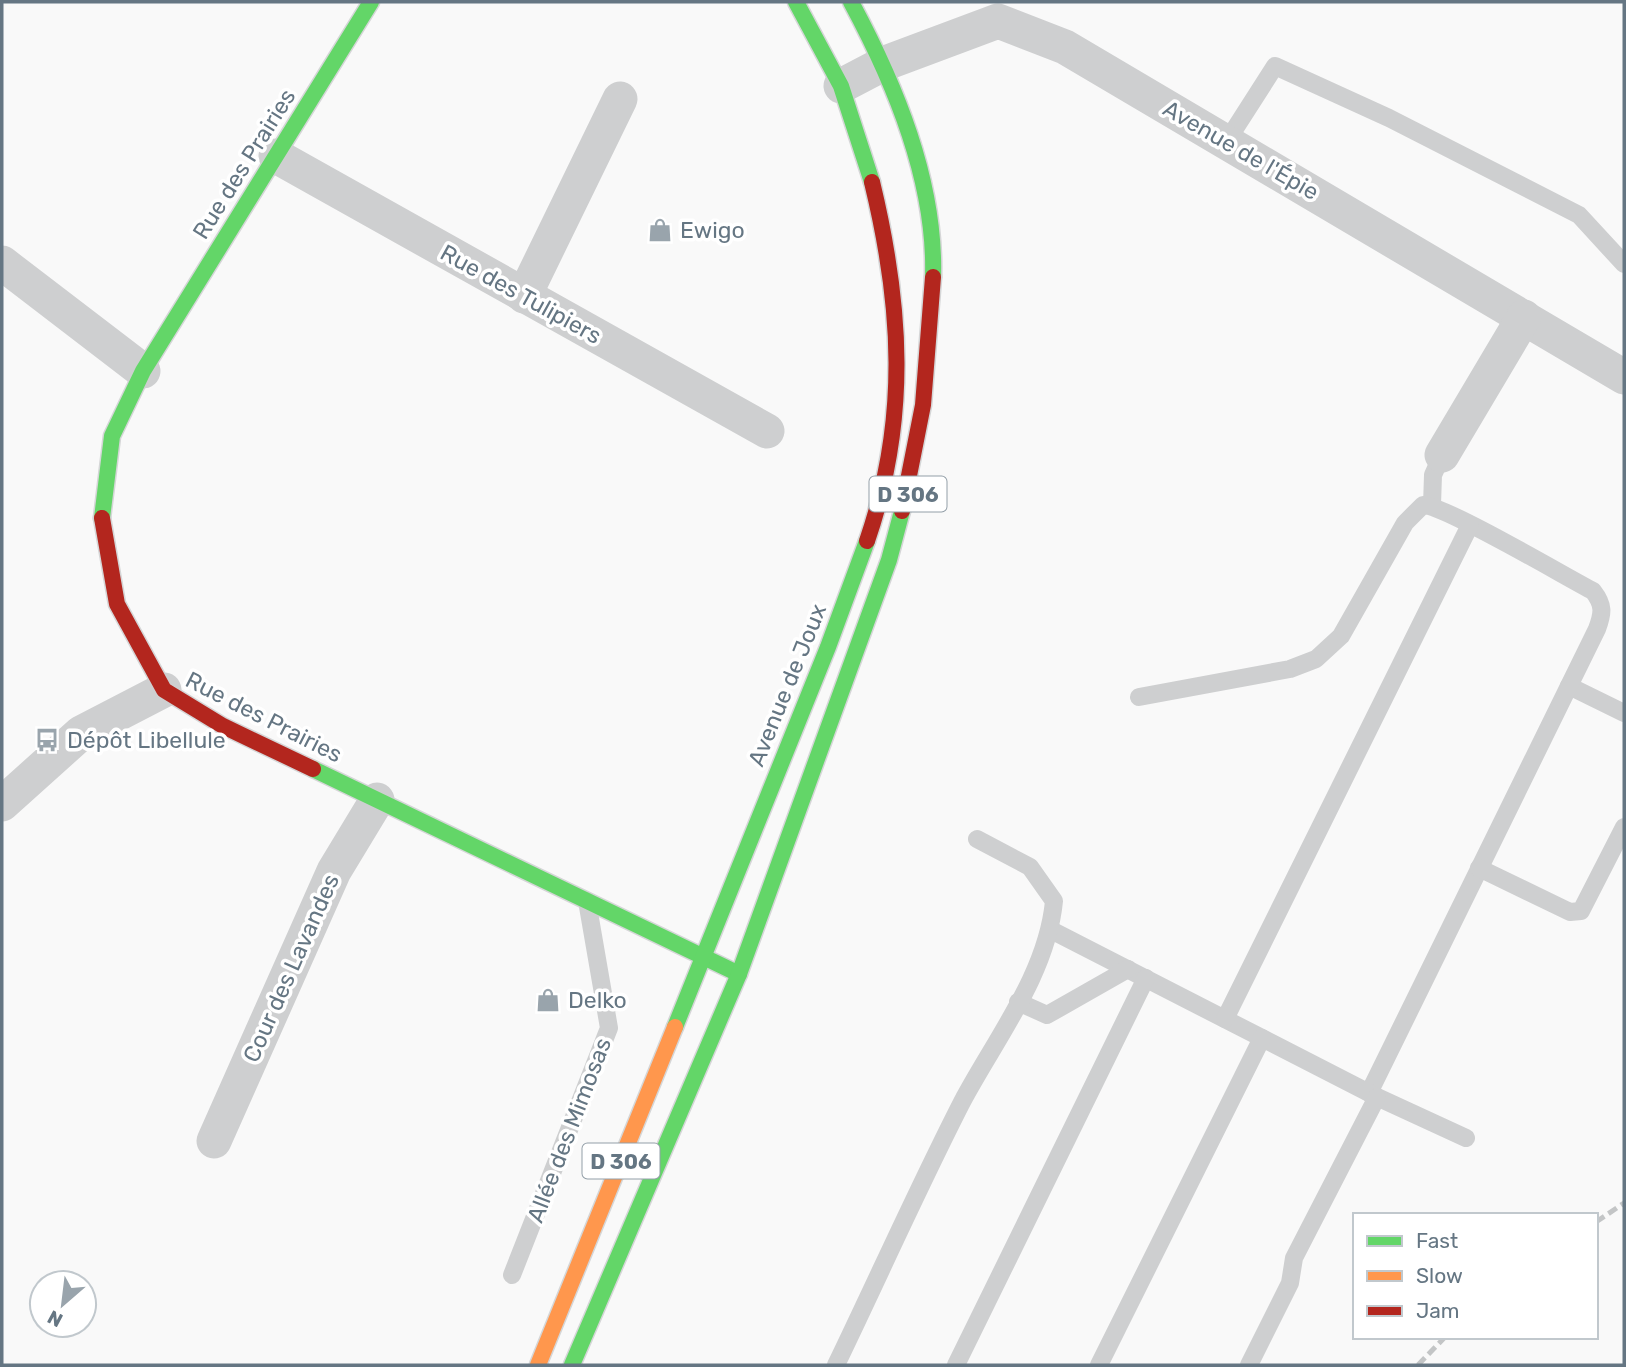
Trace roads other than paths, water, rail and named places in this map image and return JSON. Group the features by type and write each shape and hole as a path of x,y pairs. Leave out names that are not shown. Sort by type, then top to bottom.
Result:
{"main road":[{"name":"Rue des Prairies","path":"371,2 143,371 111,436 100,512 117,604 164,691 223,726 739,974"},
{"name":"Avenue de Joux","path":"538,1365 704,957 870,534 891,454 898,360 892,283 873,179 841,86 796,2"},
{"name":"D 306","path":"572,1365 739,974 890,560 908,497 925,401 934,253 918,170 883,64 851,2"}],"street":[{"name":"Avenue de l'Épie","path":"841,86 883,64 998,21 1065,47 1623,373"},
{"path":"524,296 620,99"},
{"name":"Rue des Tulipiers","path":"276,156 767,431"},
{"path":"2,262 143,371"},
{"path":"1442,455 1524,317"},
{"path":"2,804 81,733 164,691"},
{"name":"Cour des Lavandes","path":"214,1142 334,871 377,800"}],"lane":[{"path":"1227,141 1275,66 1389,118 1580,215 1624,264"},
{"path":"1432,505 1433,475 1442,455"},
{"path":"1139,697 1290,669 1316,659 1341,636 1405,523 1423,505 1432,505 1594,592 1600,600 1603,612 1294,1258 1290,1283 1249,1365"},
{"path":"1225,1018 1470,525"},
{"path":"1569,686 1624,713"},
{"path":"1479,868 1570,912 1581,911 1624,827"},
{"path":"836,1365 963,1101 1018,1002 1051,930 1054,901 1030,867 977,839"},
{"name":"Allée des Mimosas","path":"512,1275 609,1028 587,901"},
{"path":"1051,930 1373,1095 1466,1138"},
{"path":"1018,1002 1047,1015 1128,969"},
{"path":"956,1365 1146,978"},
{"path":"1098,1365 1262,1038"}],"railway":[{"path":"1598,1221 1624,1203"},
{"path":"1418,1365 1443,1339"}],"place":[{"name":"Ewigo","path":"660,230"},
{"name":"Dépôt Libellule","path":"47,740"},
{"name":"Delko","path":"548,1000"}]}
